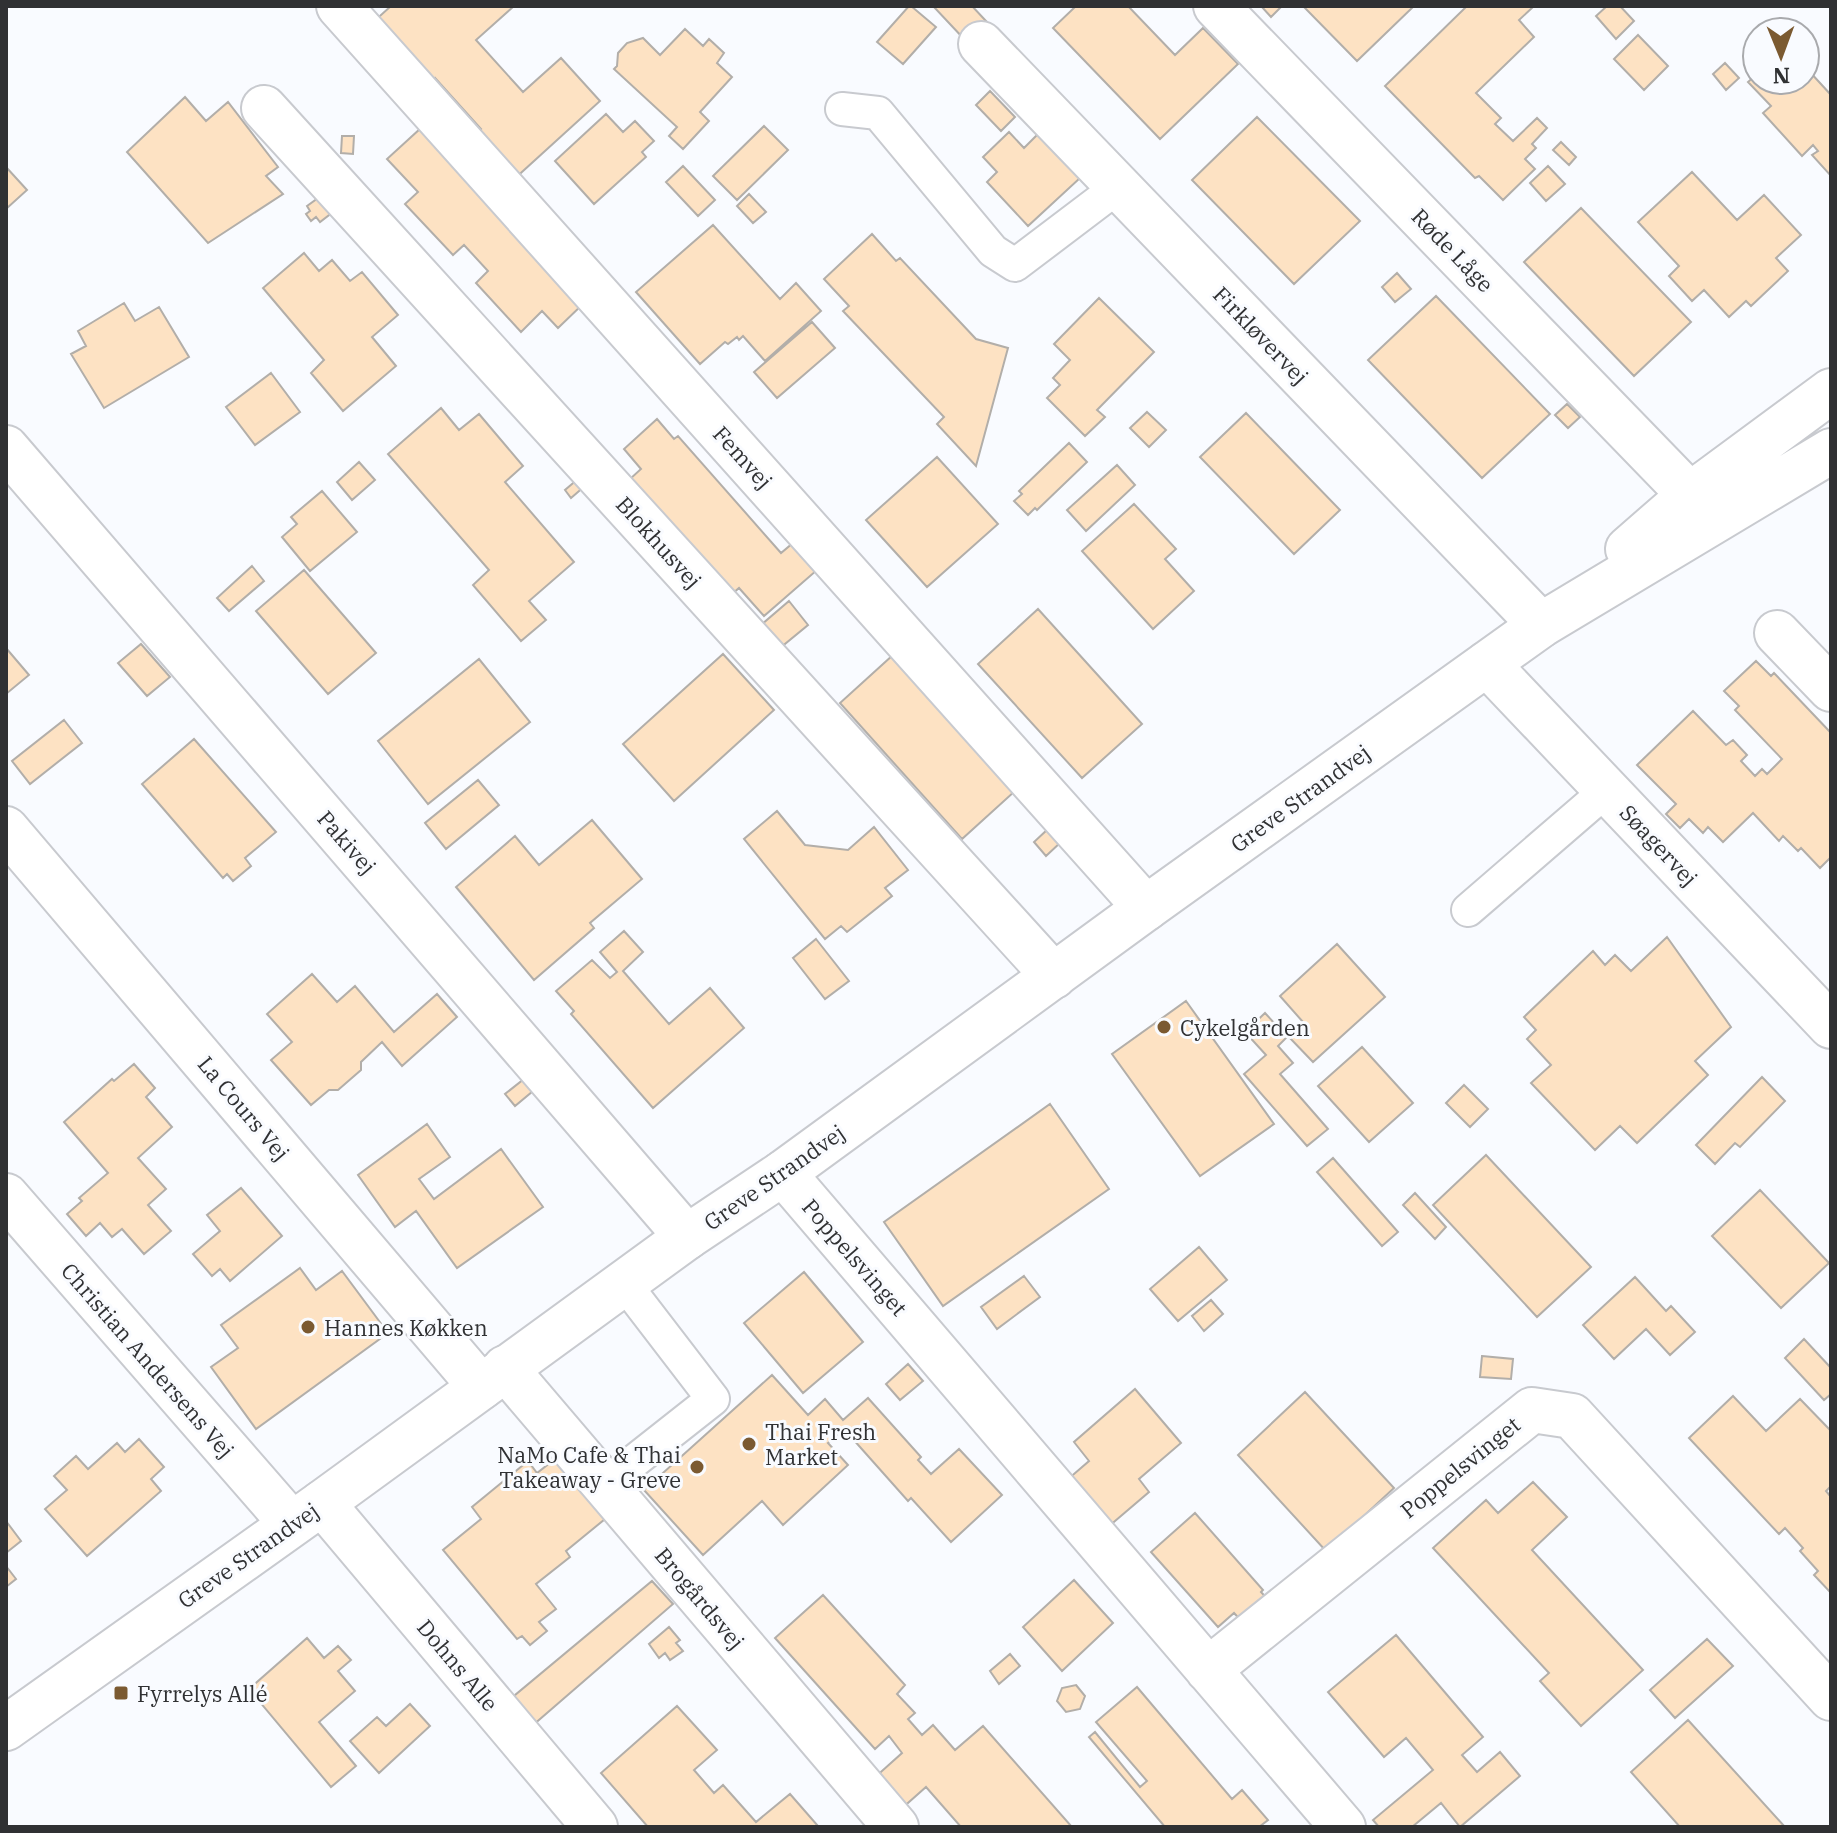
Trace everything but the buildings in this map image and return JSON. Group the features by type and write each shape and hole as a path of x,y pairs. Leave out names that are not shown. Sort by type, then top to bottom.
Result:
{"street":[{"name":"Femvej","path":"339,6 1146,908"},
{"name":"Røde Låge","path":"1216,6 1690,495"},
{"name":"Firkløvervej","path":"981,44 1541,625"},
{"name":"Blokhusvej","path":"264,108 1054,976"},
{"name":"Greve Strandvej","path":"1541,625 1690,495 1831,391"},
{"name":"Pakivej","path":"6,448 687,1237"},
{"name":"Greve Strandvej","path":"6,1728 687,1237 783,1173 1541,625 1831,451"},
{"path":"1777,633 1831,689"},
{"name":"Søagervej","path":"1487,664 1831,1026"},
{"name":"La Cours Vej","path":"6,829 493,1378"},
{"name":"Poppelsvinget","path":"783,1173 1343,1827"},
{"name":"Christian Andersens Vej","path":"6,1196 306,1513"},
{"name":"Brogårdsvej","path":"493,1378 604,1485 896,1827"},
{"name":"Poppelsvinget","path":"1208,1670 1532,1410 1572,1416 1831,1698"},
{"name":"Dohns Alle","path":"306,1513 595,1827"}],"lane":[{"path":"842,109 878,113 993,251 1015,265 1118,187"},
{"path":"1468,910 1607,790"},
{"path":"604,1485 713,1399 624,1283"}],"place":[{"name":"Cykelgården","path":"1164,1027"},
{"name":"Hannes Køkken","path":"308,1327"},
{"name":"Thai Fresh Market","path":"749,1444"},
{"name":"NaMo Cafe & Thai Takeaway - Greve","path":"697,1467"},
{"name":"Fyrrelys Allé","path":"121,1693"}]}
